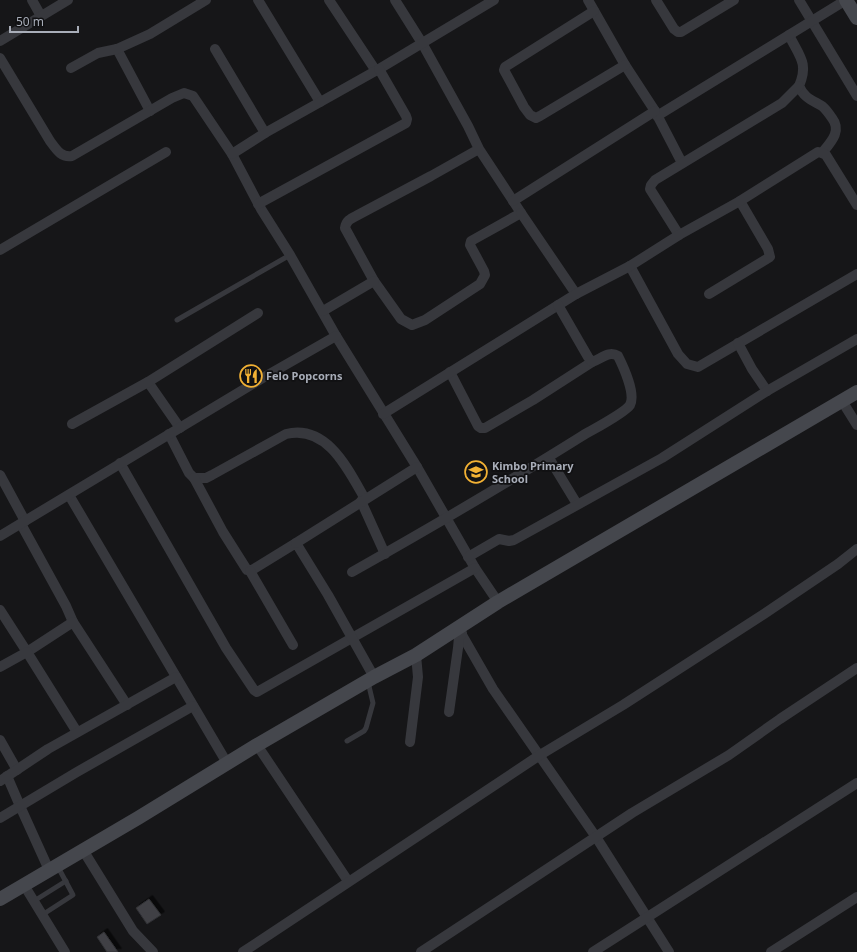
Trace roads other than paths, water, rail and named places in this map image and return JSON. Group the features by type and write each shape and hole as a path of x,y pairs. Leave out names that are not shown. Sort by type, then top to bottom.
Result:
{"street":[{"path":"32,0 41,16"},
{"path":"0,41 68,0"},
{"path":"71,68 98,53 117,49 150,34 206,0"},
{"path":"258,0 320,102"},
{"path":"258,204 406,123 406,116 377,70 329,0"},
{"path":"395,0 422,43 468,126 479,149 576,294"},
{"path":"232,154 265,133 377,70 494,0"},
{"path":"588,0 625,65 656,114 682,163"},
{"path":"656,0 674,29 681,32 734,0"},
{"path":"799,0 857,96"},
{"path":"513,201 846,0 857,18"},
{"path":"594,11 505,67 504,70 524,107 530,115 536,118 625,65"},
{"path":"679,235 650,189 651,185 654,180 782,103 799,86 804,76 804,68 789,35"},
{"path":"117,49 150,111"},
{"path":"215,49 265,133"},
{"path":"0,58 4,73 50,141 58,152 63,155 72,156 184,93 193,96 232,154 258,204 290,255 336,336 416,467 468,557 498,602"},
{"path":"383,414 576,294 630,266 679,235 740,201 818,152 822,152 832,141 836,133 835,122 822,107 806,97 799,86"},
{"path":"479,149 346,223 345,228 374,281 401,319 412,325 425,320 480,284 484,278 484,271 470,245 471,241 521,213"},
{"path":"0,250 166,152"},
{"path":"822,152 826,155 857,205"},
{"path":"709,294 770,257 768,249 740,201"},
{"path":"630,266 678,354 687,364 698,367 857,274"},
{"path":"323,311 374,281"},
{"path":"558,305 592,362"},
{"path":"72,424 148,382 258,313"},
{"path":"0,536 266,376 336,336"},
{"path":"468,557 499,539 509,541 514,540 662,458 767,391 857,339"},
{"path":"738,343 752,369 767,391"},
{"path":"352,572 446,519 549,458 615,417 626,409 632,399 631,391 618,356 613,353 609,353 599,360 592,362 533,400 485,428 481,428 478,426 450,372"},
{"path":"148,382 180,428"},
{"path":"0,899 370,679 460,631 498,602 857,392"},
{"path":"842,401 857,425"},
{"path":"194,478 206,478 286,434 296,431 314,436 333,449 341,458 363,500 385,554"},
{"path":"169,434 189,473 194,478 223,532 247,570 250,571 293,645"},
{"path":"549,458 577,504"},
{"path":"120,463 226,648 257,692 475,568"},
{"path":"250,571 416,467"},
{"path":"0,475 4,493 23,522 73,622 127,705"},
{"path":"69,495 227,763"},
{"path":"296,543 328,595 352,639 370,679"},
{"path":"243,952 540,755 681,668 838,564 857,549"},
{"path":"0,610 77,732"},
{"path":"0,667 27,652 73,622"},
{"path":"460,631 493,689 596,837 648,916 669,952"},
{"path":"449,712 460,631"},
{"path":"410,742 418,677 416,655"},
{"path":"420,952 632,813 729,755 857,668"},
{"path":"53,868 4,779 48,749 176,677"},
{"path":"0,818 193,706"},
{"path":"0,740 17,770"},
{"path":"257,745 348,881"},
{"path":"593,952 857,783"},
{"path":"83,850 133,931 154,952"},
{"path":"24,885 65,952"},
{"path":"771,952 857,897"}],"lane":[{"path":"177,320 290,255"},
{"path":"347,741 364,731 366,728 373,703 370,679"},
{"path":"42,915 73,895 66,881 53,868"},
{"path":"34,901 66,881"}],"place":[{"name":"Felo Popcorns","path":"251,376"},
{"name":"Kimbo Primary School","path":"476,472"}]}
